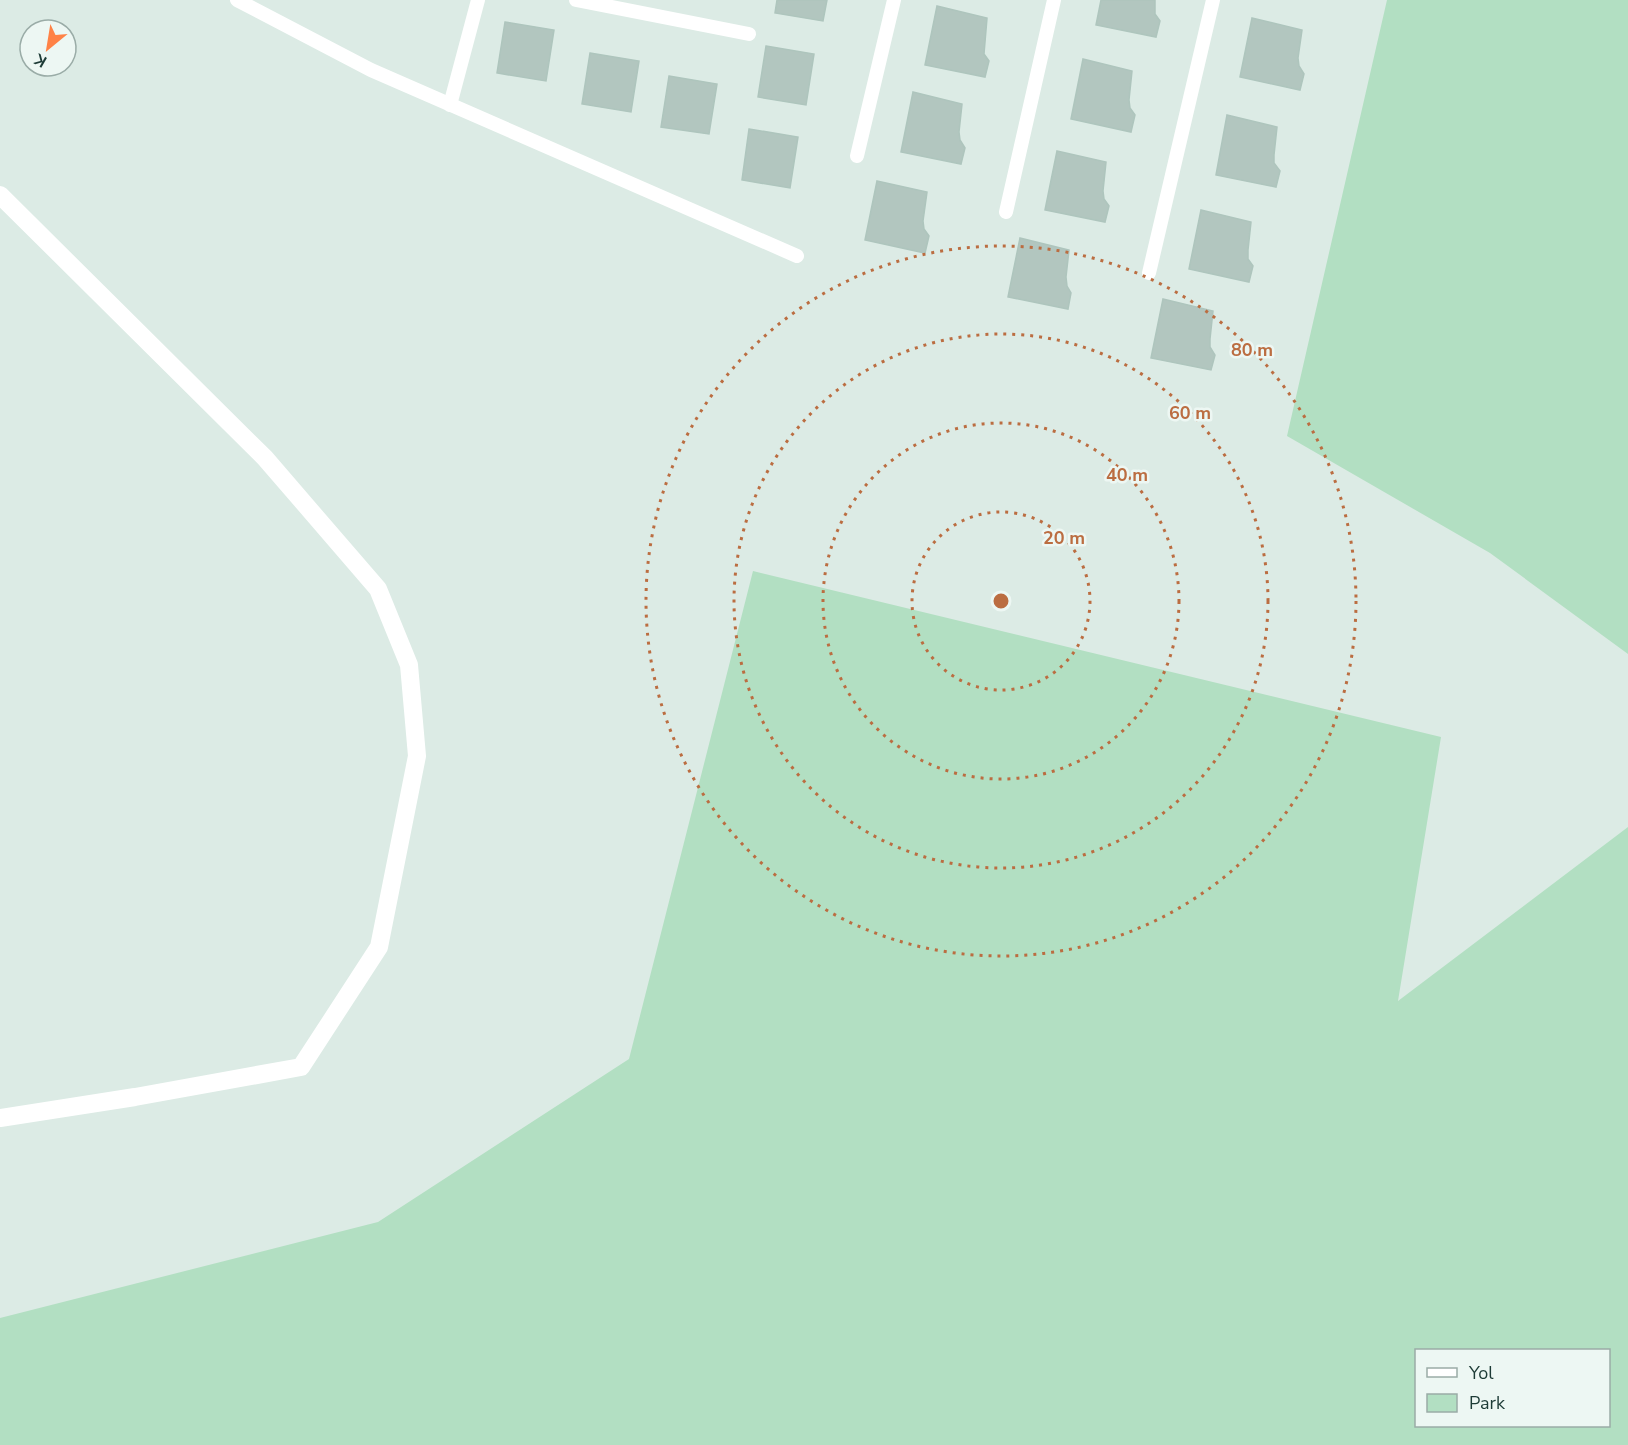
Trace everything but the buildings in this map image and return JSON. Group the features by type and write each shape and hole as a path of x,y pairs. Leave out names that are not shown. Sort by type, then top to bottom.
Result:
{"street":[{"path":"0,195 265,458 378,589 409,665 417,756 379,947 301,1066 135,1097 0,1118"}],"lane":[{"path":"237,0 371,70 797,256"},
{"path":"450,105 478,0"},
{"path":"576,0 749,34"},
{"path":"857,156 894,0"},
{"path":"1006,212 1054,0"},
{"path":"1149,273 1213,0"}],"green space":[{"path":"1387,0 1628,0 1628,654 1490,553 1287,436"},
{"path":"753,571 1441,737 1398,1001 1628,827 1628,1445 0,1445 0,1318 378,1222 629,1059"}]}
